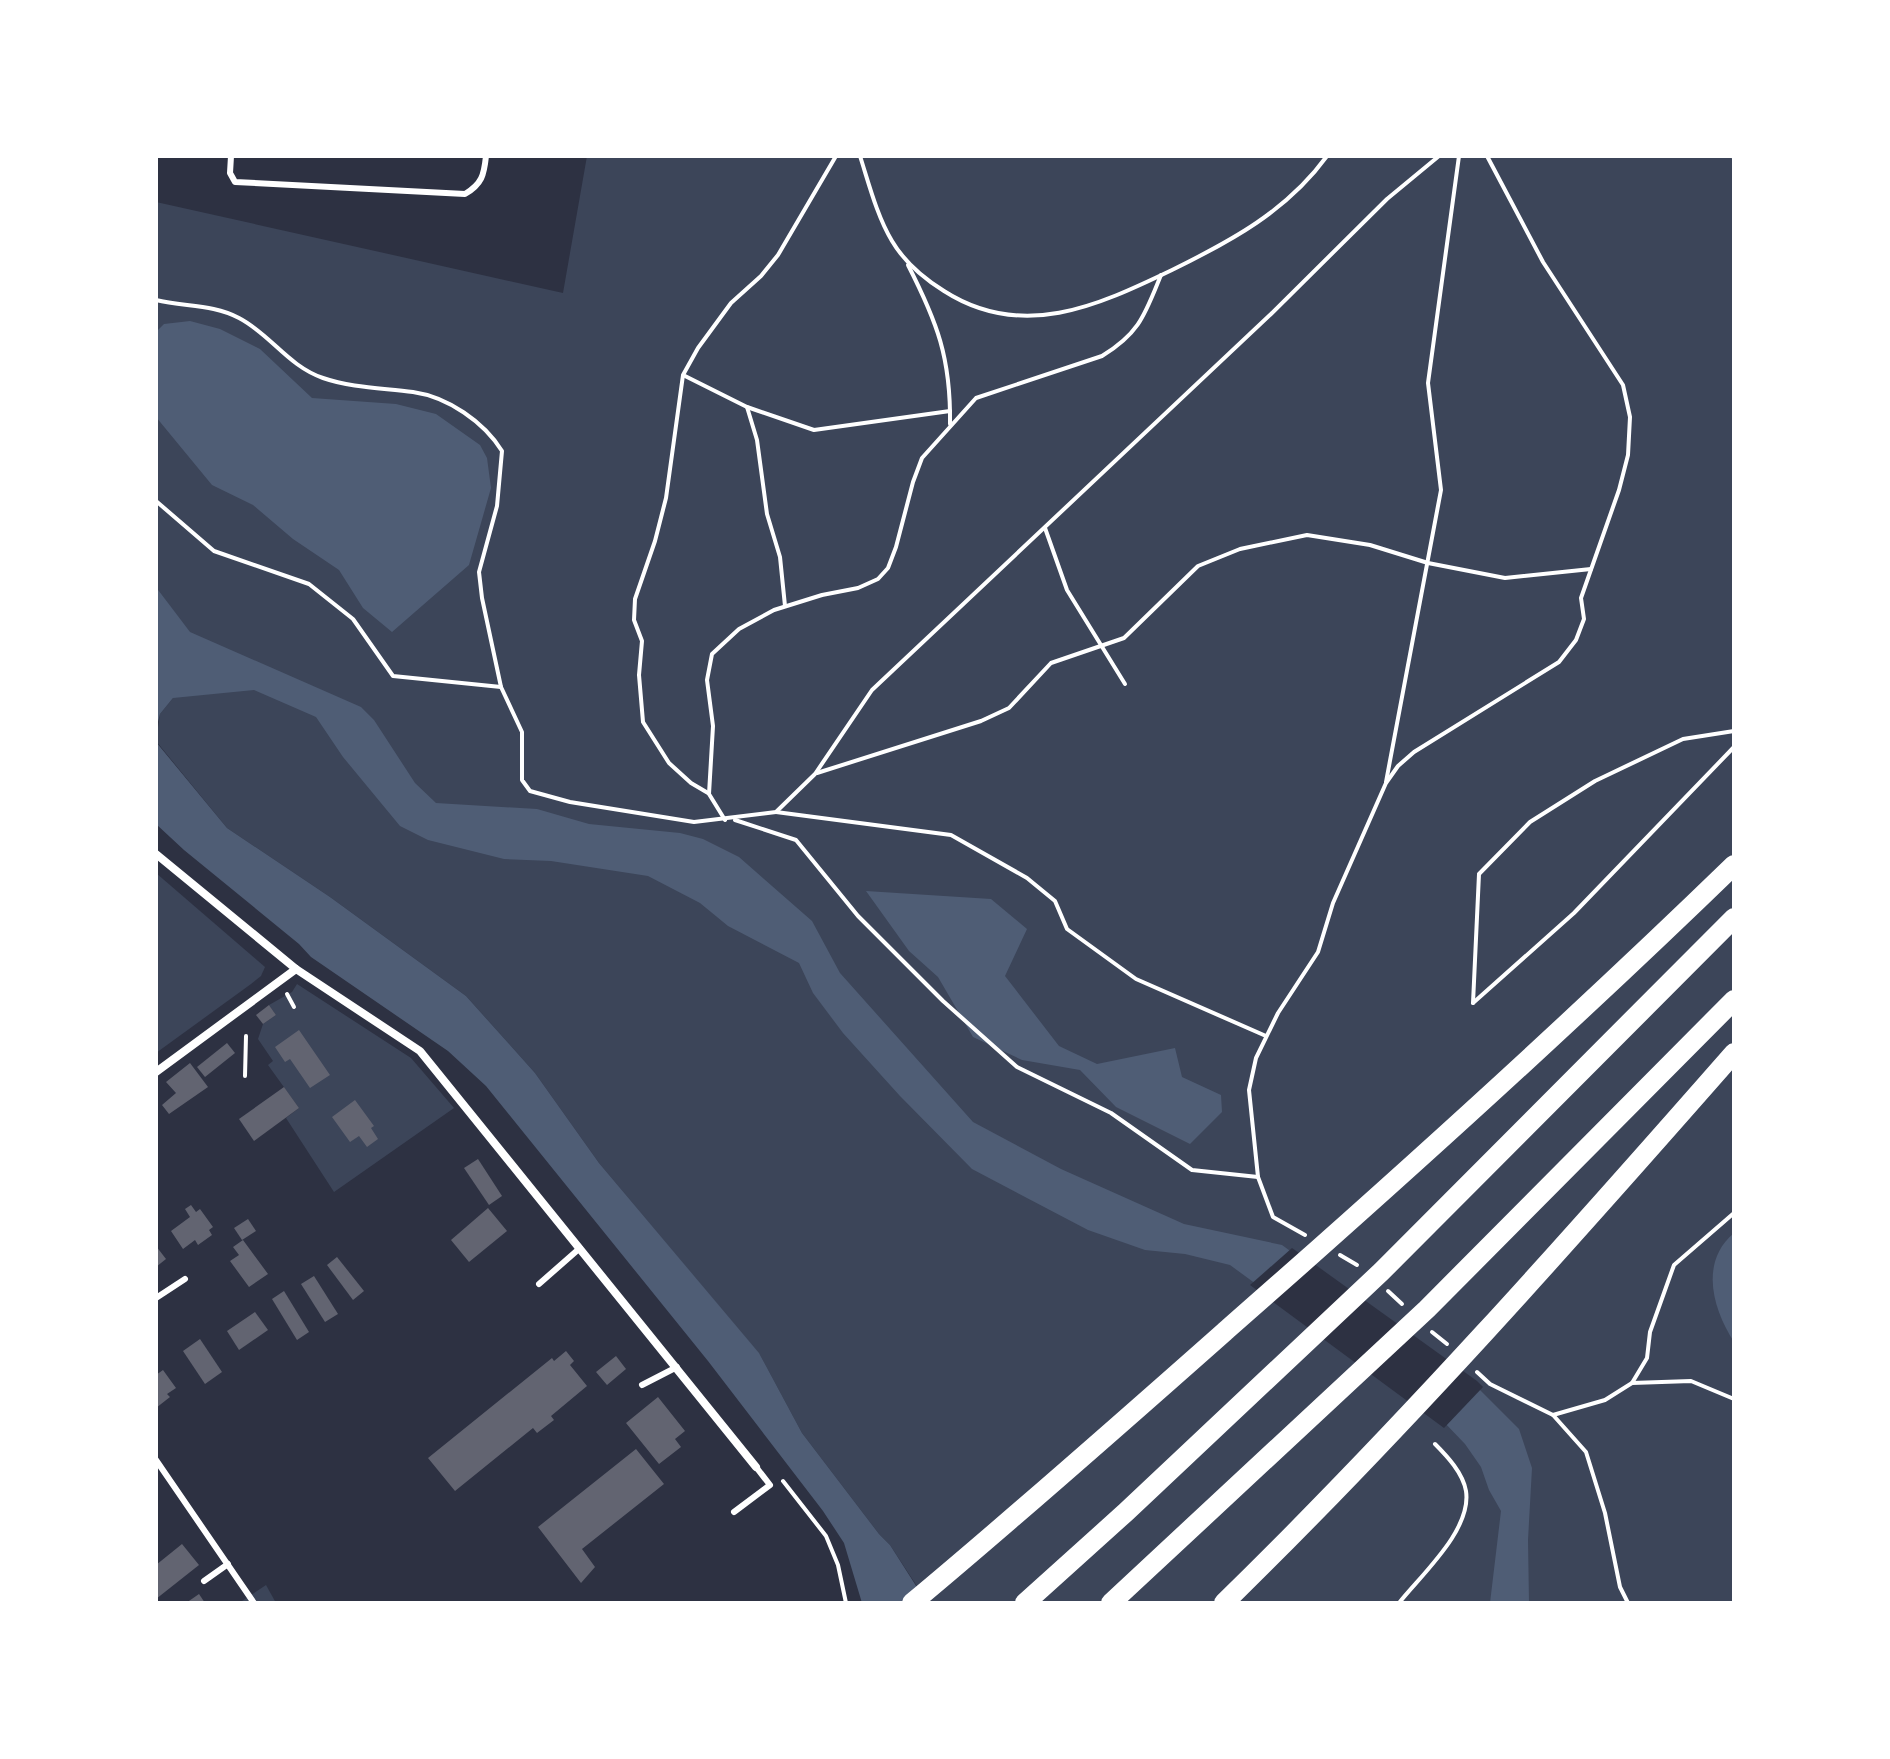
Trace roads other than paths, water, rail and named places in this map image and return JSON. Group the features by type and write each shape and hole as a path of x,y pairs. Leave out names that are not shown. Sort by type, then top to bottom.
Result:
{"highway":[{"path":"912,1603 1255,1306 1622,972 1734,865"},
{"path":"1025,1603 1381,1272 1734,918"},
{"path":"1111,1603 1427,1309 1734,1000"},
{"path":"1224,1603 1404,1421 1734,1053"}],"street":[{"path":"156,854 296,969 420,1051 756,1467"},
{"path":"156,1072 296,969"}],"lane":[{"path":"231,156 230,173 235,182 465,194 480,184 486,156"},
{"path":"539,1284 580,1248"},
{"path":"156,1298 185,1279"},
{"path":"642,1385 677,1367"},
{"path":"156,1460 254,1603"},
{"path":"734,1512 770,1485 756,1467"},
{"path":"204,1581 228,1564"}]}
